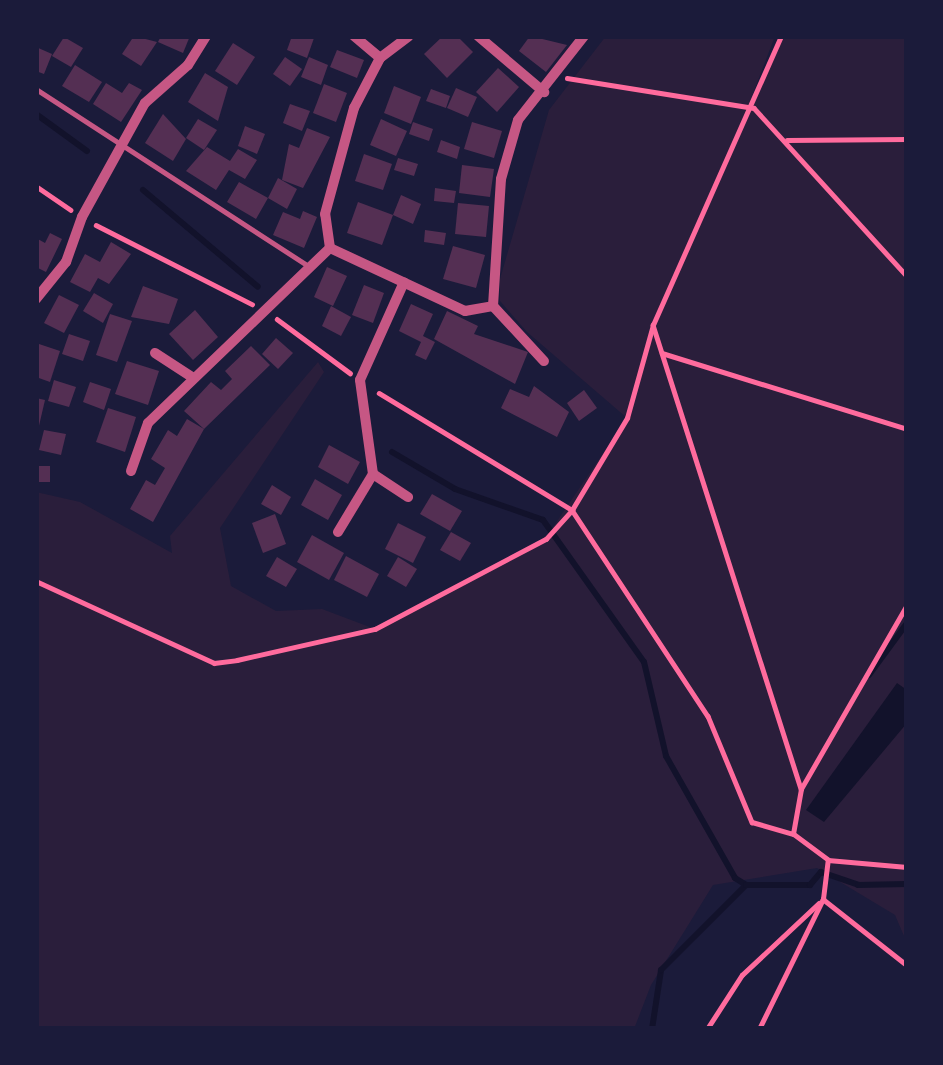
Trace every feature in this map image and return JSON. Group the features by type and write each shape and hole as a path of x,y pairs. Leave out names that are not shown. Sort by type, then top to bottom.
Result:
{"street":[{"path":"37,296 66,262 82,217 155,88 188,65 206,36"},
{"path":"354,36 380,58"},
{"path":"330,248 332,186 354,108 380,58 409,36"},
{"path":"478,36 544,92"},
{"path":"544,361 493,306 501,179 518,120 584,36"},
{"path":"131,471 148,422 307,265 330,248"},
{"path":"330,248 465,311 493,306"},
{"path":"338,532 373,474 360,380 404,282"},
{"path":"155,353 192,376"},
{"path":"373,474 409,497"}],"lane":[{"path":"36,89 307,265"}],"path":[{"path":"36,581 214,663 375,629 545,539 572,510 627,418 653,325 754,108 781,36"},
{"path":"555,76 754,108 907,276"},
{"path":"783,140 907,140"},
{"path":"36,186 82,217 263,309 360,380 572,510 708,716 752,822 793,834 828,863 907,867"},
{"path":"653,325 801,789"},
{"path":"662,353 907,429"},
{"path":"793,834 801,789 907,605"},
{"path":"759,1029 823,899 828,863"},
{"path":"823,899 907,965"},
{"path":"707,1029 742,975 823,899"}],"shaded area":[{"path":"606,36 775,36 717,188 781,36 907,36 907,943 895,915 817,868 713,885 651,985 634,1029 36,1029 36,492 80,502 172,553 170,536 318,362 324,372 220,528 231,586 276,611 322,609 375,629 545,539 627,418 527,332 500,301 500,279 549,110"},
{"path":"897,683 907,690 907,723 824,822 806,810"}],"building":[{"path":"134,36 157,42 141,66 122,54"},
{"path":"161,36 190,36 183,53 158,42"},
{"path":"292,36 314,38 307,58 287,50"},
{"path":"443,36 457,36 473,52 447,78 424,54"},
{"path":"530,36 567,45 546,72 519,51"},
{"path":"64,37 83,48 71,67 52,56"},
{"path":"233,43 255,57 237,85 215,71"},
{"path":"36,47 52,54 44,74 36,71"},
{"path":"337,50 364,60 357,78 330,67"},
{"path":"285,57 302,69 290,86 273,74"},
{"path":"309,57 328,65 321,85 301,77"},
{"path":"75,65 102,82 89,102 62,86"},
{"path":"498,68 519,87 497,112 476,92"},
{"path":"205,73 228,87 218,121 188,102"},
{"path":"106,83 122,93 129,83 142,90 121,122 93,104"},
{"path":"324,84 347,93 336,122 313,113"},
{"path":"394,86 421,97 411,124 384,113"},
{"path":"456,88 477,97 468,117 447,108"},
{"path":"431,89 450,96 446,108 426,101"},
{"path":"290,104 310,111 302,131 283,123"},
{"path":"163,114 186,139 173,161 145,143"},
{"path":"198,119 217,130 204,150 186,138"},
{"path":"381,119 407,131 396,156 370,145"},
{"path":"413,122 433,129 429,141 409,134"},
{"path":"472,122 502,131 494,158 464,149"},
{"path":"245,126 265,134 257,154 238,146"},
{"path":"307,128 330,137 303,188 282,180 289,144 299,148"},
{"path":"441,140 460,147 457,159 437,152"},
{"path":"207,147 230,161 238,149 257,160 245,179 229,170 216,190 186,171"},
{"path":"364,154 392,164 383,190 355,181"},
{"path":"398,158 418,164 414,176 394,170"},
{"path":"462,165 494,169 490,197 459,193"},
{"path":"278,178 297,189 287,209 268,198"},
{"path":"239,182 268,198 256,219 227,202"},
{"path":"435,188 456,191 454,203 434,201"},
{"path":"401,195 421,204 413,224 393,215"},
{"path":"358,202 393,215 382,245 347,233"},
{"path":"458,203 489,206 486,237 455,234"},
{"path":"303,211 317,217 304,248 273,235 283,212 300,219"},
{"path":"425,230 446,233 444,245 424,242"},
{"path":"50,233 62,239 46,272 36,267 36,238 45,243"},
{"path":"111,242 131,254 109,284 98,278 90,292 70,282 85,254 100,262"},
{"path":"453,246 485,255 476,288 443,279"},
{"path":"327,267 347,276 333,306 314,297"},
{"path":"364,285 384,293 373,323 352,315"},
{"path":"143,286 178,299 169,324 131,317"},
{"path":"94,293 113,304 103,323 83,311"},
{"path":"59,295 79,305 64,333 44,323"},
{"path":"411,304 433,314 423,336 435,342 426,360 415,355 421,342 399,331"},
{"path":"331,306 351,317 341,336 322,326"},
{"path":"195,310 218,337 193,360 169,334"},
{"path":"447,311 478,326 474,334 528,352 515,384 434,339"},
{"path":"110,314 132,321 117,362 96,355"},
{"path":"69,334 90,341 83,361 62,354"},
{"path":"276,338 293,353 278,369 262,354"},
{"path":"39,344 60,351 50,382 36,377"},
{"path":"251,346 270,365 204,429 184,411 211,382 221,390 232,379 225,371"},
{"path":"127,361 159,371 148,405 115,394"},
{"path":"54,380 76,387 69,407 48,401"},
{"path":"90,382 111,389 104,410 83,402"},
{"path":"534,386 569,412 557,437 501,408 510,389 529,397"},
{"path":"584,390 597,408 579,421 567,403"},
{"path":"36,398 45,400 38,430 36,429"},
{"path":"108,408 136,417 125,452 96,442"},
{"path":"187,419 204,429 153,522 130,509 146,480 155,485 165,468 151,459 168,430 177,436"},
{"path":"44,430 66,434 61,455 39,450"},
{"path":"329,445 360,462 348,484 318,467"},
{"path":"36,466 50,466 50,482 36,482"},
{"path":"315,479 342,495 328,520 301,505"},
{"path":"272,485 291,497 281,515 261,504"},
{"path":"432,494 462,511 450,531 420,514"},
{"path":"275,514 286,544 263,553 252,523"},
{"path":"398,523 426,537 413,563 385,549"},
{"path":"451,532 471,543 460,561 440,550"},
{"path":"312,535 344,553 329,580 297,562"},
{"path":"346,556 379,574 367,597 334,580"},
{"path":"277,557 297,569 286,587 266,576"},
{"path":"398,557 417,569 406,587 387,576"}],"waterway":[{"path":"36,114 87,151"},
{"path":"143,190 258,287"},
{"path":"392,452 455,489 543,520 644,662 666,756 735,878 746,885"},
{"path":"869,675 907,623"},
{"path":"652,1029 661,970 746,885 810,885 821,872 858,885 907,884"},
{"path":"563,1029 577,1029"}]}
